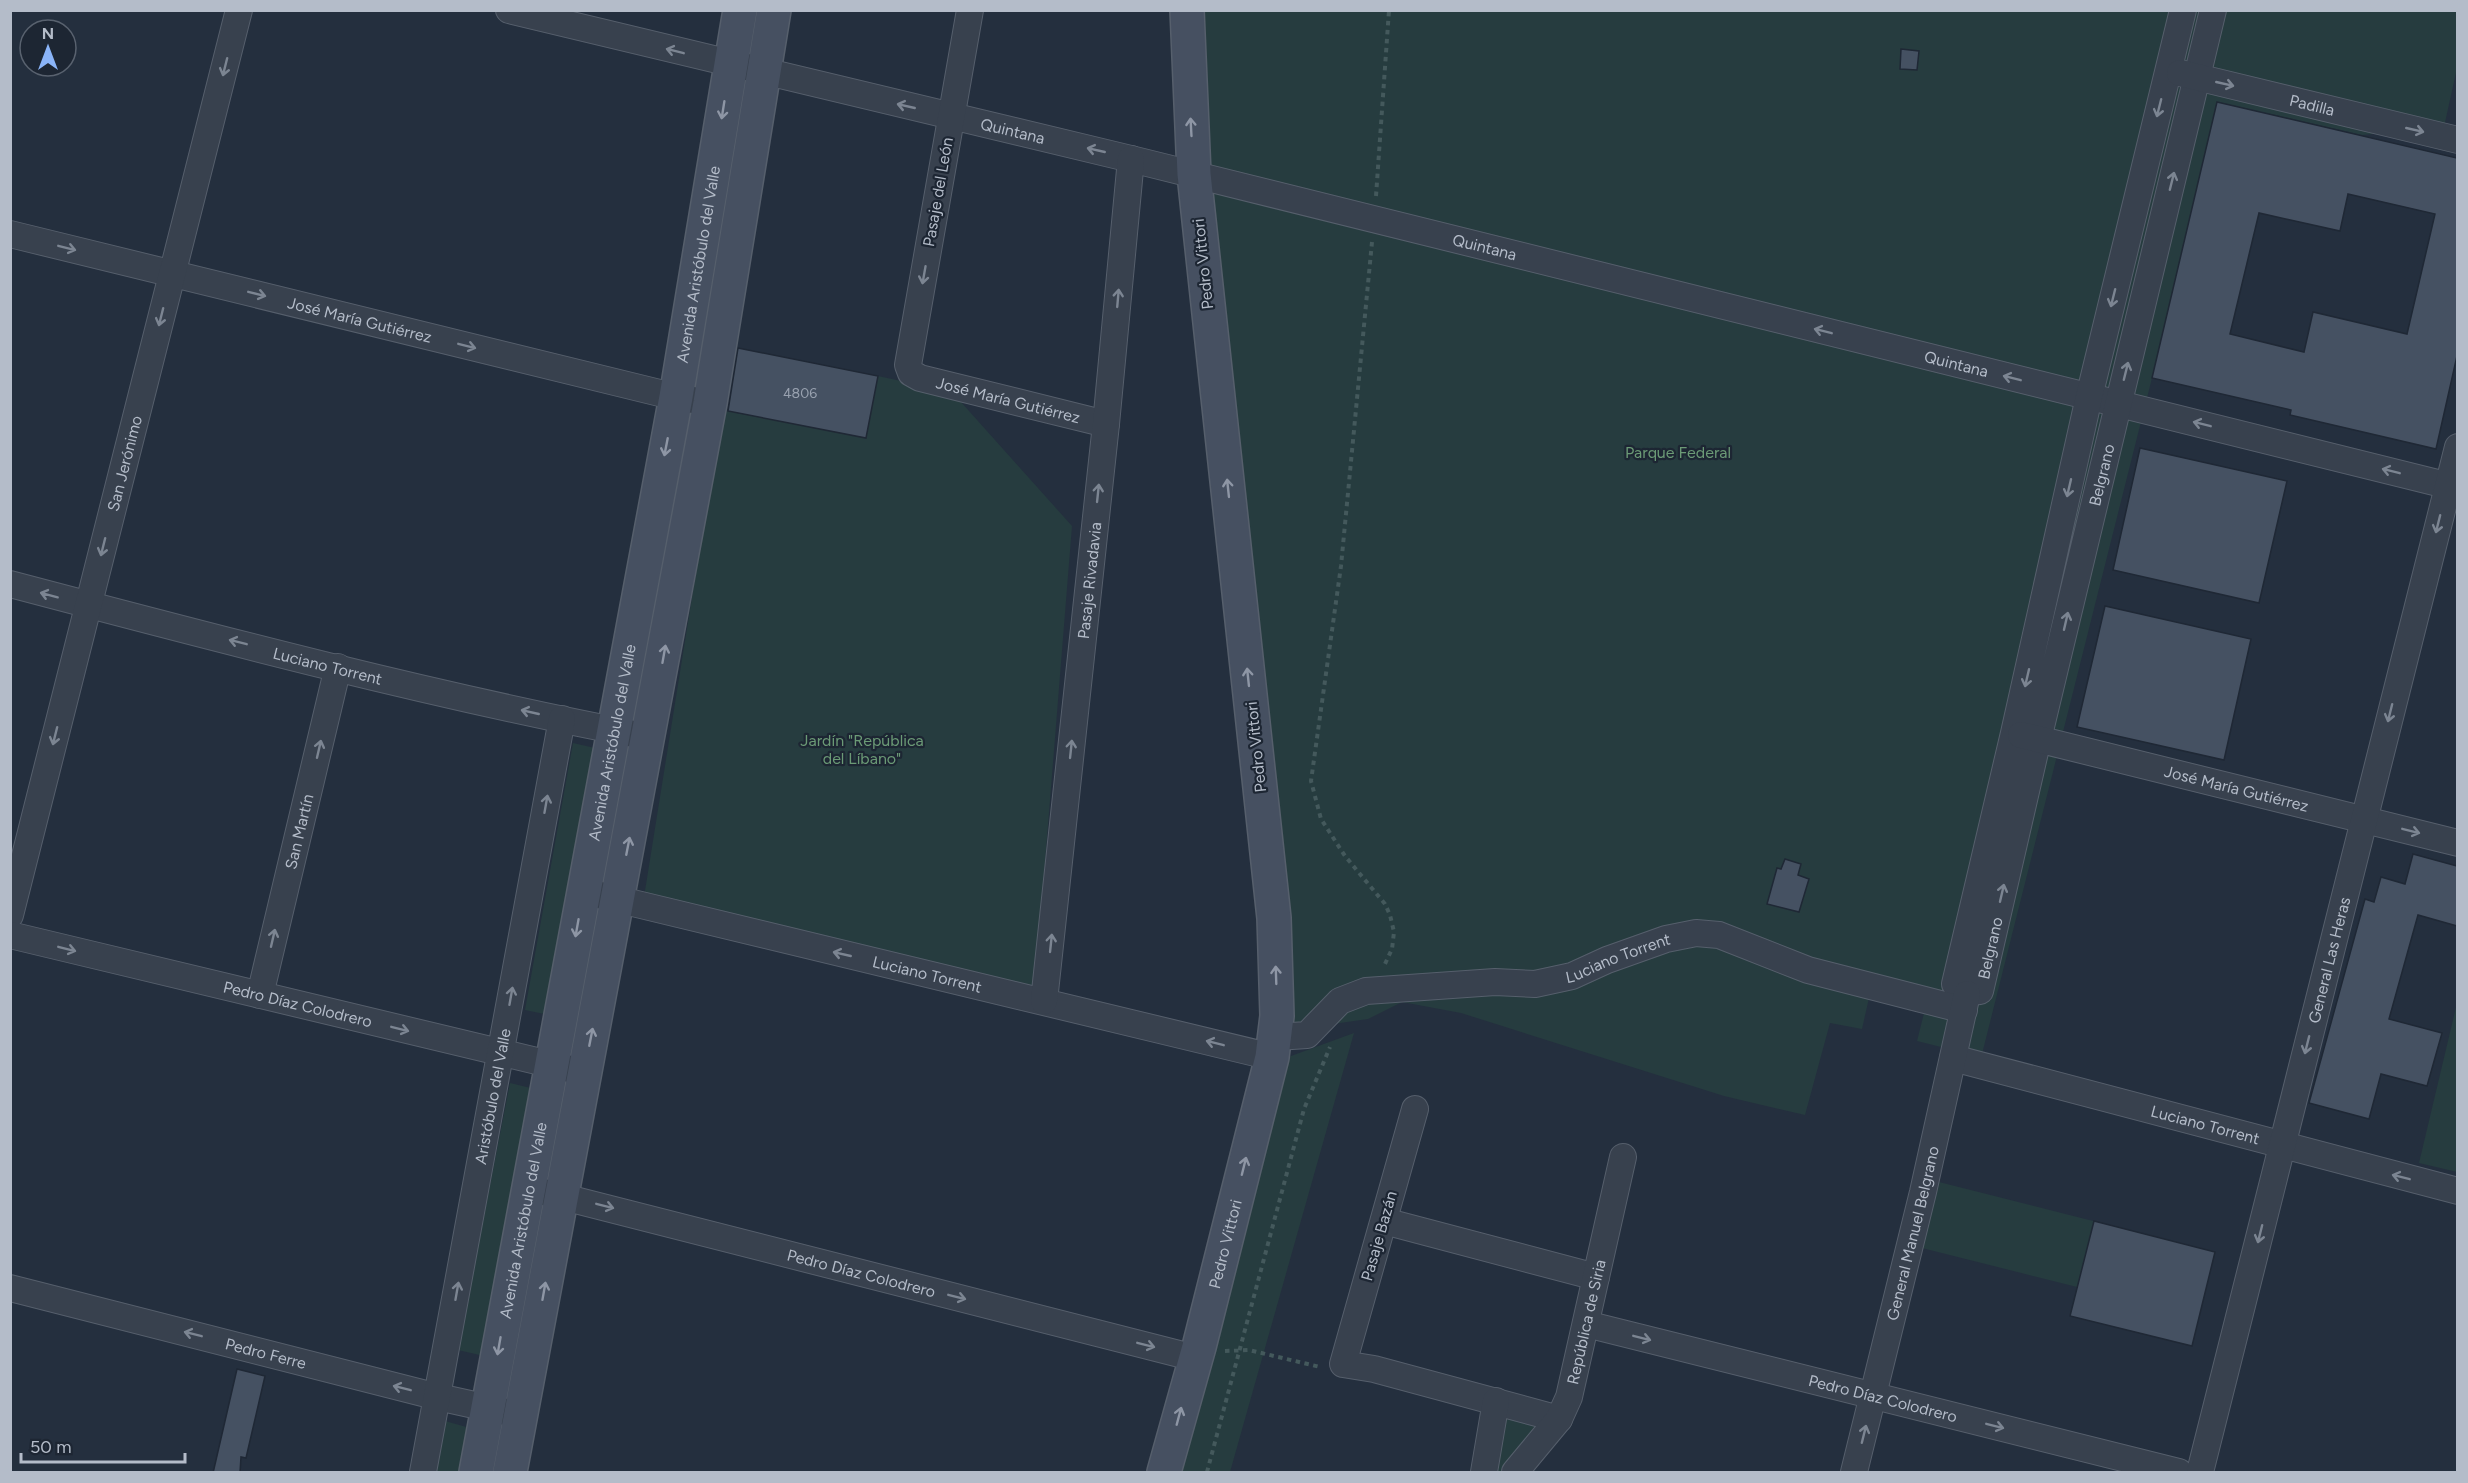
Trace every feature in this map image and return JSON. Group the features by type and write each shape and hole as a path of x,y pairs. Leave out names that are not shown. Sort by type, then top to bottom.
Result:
{"main road":[{"name":"Avenida Aristóbulo del Valle","path":"476,1468 676,396 740,10"},
{"name":"Avenida Aristóbulo del Valle","path":"512,1472 561,1195 649,737 710,403 774,10"},
{"name":"Pedro Vittori","path":"1164,1473 1197,1353 1274,1047 1274,918 1194,174 1187,10"}],"street":[{"name":"San Jerónimo","path":"10,915 239,10"},
{"name":"Quintana","path":"509,10 730,65 1194,174 2453,487"},
{"name":"Pasaje del León","path":"911,373 908,365 970,10"},
{"name":"Belgrano","path":"1966,1001 1980,991 2089,396 2183,10"},
{"name":"Belgrano","path":"2026,736 2118,404 2213,10"},
{"name":"Padilla","path":"2169,70 2457,140"},
{"name":"Pasaje Rivadavia","path":"1044,1001 1106,424 1131,159"},
{"name":"José María Gutiérrez","path":"10,234 710,403"},
{"name":"José María Gutiérrez","path":"911,373 920,378 1106,424"},
{"name":"General Las Heras","path":"2200,1473 2364,819 2453,487 2457,447"},
{"name":"Luciano Torrent","path":"10,584 338,667 649,737"},
{"name":"San Martín","path":"260,995 338,667"},
{"name":"Aristóbulo del Valle","path":"423,1473 562,719"},
{"name":"José María Gutiérrez","path":"2026,736 2457,843"},
{"name":"Luciano Torrent","path":"584,891 618,901 1044,1001 1274,1047 1307,1035 1340,1001 1366,991 1495,982 1535,984 1572,976 1607,960 1666,939 1695,933 1719,935 1808,970 1966,1001"},
{"name":"Pedro Díaz Colodrero","path":"10,935 501,1054 585,1072"},
{"name":"General Manuel Belgrano","path":"1854,1473 1923,1192 1966,1001"},
{"name":"Luciano Torrent","path":"1953,1058 2282,1147 2457,1191"},
{"name":"Pasaje Bazán","path":"1334,1366 1384,1221 1415,1108"},
{"name":"República de Siria","path":"1515,1473 1559,1419 1569,1397 1623,1157"},
{"name":"Pedro Díaz Colodrero","path":"528,1188 1197,1353"},
{"path":"1384,1221 1596,1277"},
{"name":"Pedro Ferre","path":"10,1288 438,1397 521,1415"},
{"name":"Pedro Díaz Colodrero","path":"1586,1324 2179,1473"},
{"path":"1334,1366 1496,1401 1559,1419"},
{"path":"1484,1473 1496,1401"},
{"path":"476,1468 512,1472"}],"path":[{"path":"1366,991 1386,963 1392,949 1394,932 1390,915 1385,904 1345,856 1321,819 1311,781 1341,566 1373,219 1389,10"},
{"path":"1206,1473 1304,1109 1333,1038"},
{"path":"1197,1353 1249,1350 1334,1366"}],"green space":[{"name":"Parque Federal","path":"1199,11 2457,11 2457,68 2444,127 2362,135 2218,102 2152,378 1979,1066 1941,1047 1917,1041 1924,1013 1869,998 1862,1029 1830,1023 1805,1115 1724,1096 1461,1013 1402,1002 1368,1019 1284,1031 1201,142"},
{"name":"Jardín \"República del Líbano\"","path":"878,376 952,392 1072,526 1035,987 644,897 722,410 865,438"},
{"path":"573,743 595,748 549,1015 525,1010"},
{"path":"2457,1003 2457,1172 2419,1163"},
{"path":"1354,1033 1230,1472 1170,1472 1280,1060"},
{"path":"510,1083 535,1089 484,1356 458,1350"},
{"path":"1939,1182 2215,1252 2192,1346 2070,1316 2077,1287 1922,1248"},
{"path":"1497,1404 1555,1420 1509,1472 1486,1472"},
{"path":"445,1421 470,1428 461,1472 435,1472"}],"building":[{"path":"1901,49 1919,51 1917,70 1900,69"},
{"path":"2217,102 2457,158 2457,356 2436,449 2290,415 2291,410 2152,378","holes":["2348,194 2435,214 2407,334 2313,312 2304,352 2230,334 2259,213 2340,231"]},
{"path":"738,348 878,376 866,438 728,411"},
{"path":"2140,448 2287,481 2259,603 2113,570"},
{"path":"2105,606 2251,639 2224,760 2077,727"},
{"path":"2413,854 2457,866 2457,926 2418,915 2389,1019 2442,1033 2427,1086 2381,1074 2369,1119 2309,1103 2365,899 2374,902 2381,877 2405,884"},
{"path":"1785,859 1801,864 1798,875 1809,879 1799,912 1767,904 1777,868 1781,869"},
{"path":"2094,1221 2215,1252 2192,1346 2070,1316"},
{"path":"237,1369 265,1376 246,1458 241,1457 240,1473 213,1473"}]}
